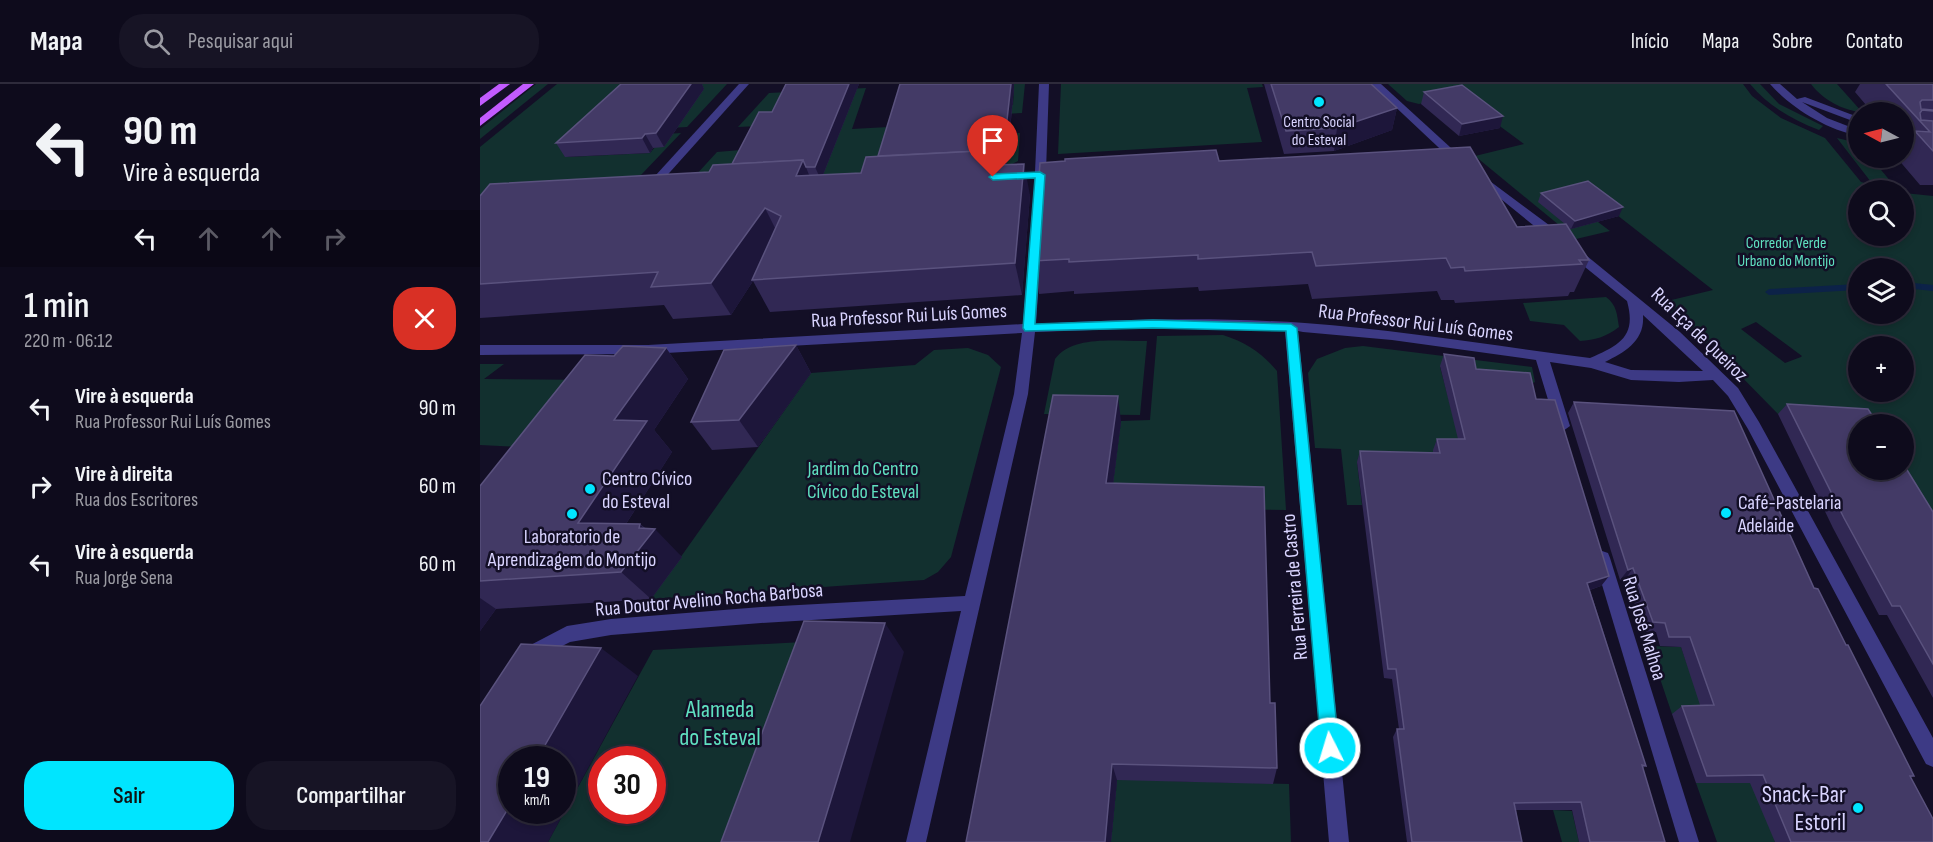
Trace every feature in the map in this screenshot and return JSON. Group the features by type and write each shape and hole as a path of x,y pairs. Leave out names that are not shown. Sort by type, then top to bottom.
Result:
{"main road":[{"path":"480,103 505,84"},
{"path":"480,123 529,84"}],"street":[{"path":"649,196 744,84"},
{"path":"1039,196 1044,84"},
{"name":"Rua Eça de Queiroz","path":"1376,84 1439,151 1632,298 1733,392 1754,426 1933,757"},
{"path":"1778,88 1848,116"},
{"path":"1778,88 1794,104 1848,129"},
{"path":"993,177 1076,172"},
{"path":"916,842 1021,394 1036,238"},
{"path":"1591,363 1623,348 1637,331 1639,315 1632,298"},
{"name":"Rua Professor Rui Luís Gomes","path":"480,350 639,351 1029,328 1153,324 1325,329 1591,363 1631,375 1679,377 1717,375"},
{"name":"Rua Ferreira de Castro","path":"1291,328 1339,842"},
{"path":"1542,357 1569,447"},
{"name":"Rua José Malhoa","path":"1595,536 1689,842"},
{"name":"Rua Doutor Avelino Rocha Barbosa","path":"513,668 536,650 567,634 578,632 761,615 972,603"}],"green space":[{"path":"536,84 548,84 480,139 480,129"},
{"path":"557,84 727,84 687,127 592,132 567,157 650,153 666,134 681,133 641,175 631,179 480,203 480,147"},
{"path":"986,84 1025,84 1022,113 1003,114 1007,162 1010,133 1020,133 1018,161 1008,166 935,135 982,107 1013,105 1014,88"},
{"path":"1061,84 1262,84 1263,87 1247,88 1262,142 1058,154"},
{"name":"Corredor Verde Urbano do Montijo","path":"1388,84 1743,84 1752,96 1781,118 1825,138 1859,180 1848,180 1848,246 1914,246 1914,194 1933,196 1933,541 1908,480 1914,480 1914,414 1848,414 1848,418 1778,414 1730,365 1659,303 1713,290 1585,190 1598,222 1610,231 1576,239 1475,156 1524,144 1459,96 1419,104 1407,101","holes":["1756,322 1802,356 1785,363 1741,329"]},
{"path":"1750,84 1760,84 1779,104 1823,126 1819,130 1790,117 1773,106"},
{"path":"1811,84 1837,84 1853,102 1848,102 1848,109 1821,95"},
{"path":"866,88 852,129 925,125 882,173 700,183 695,176 717,152 753,149 778,125 738,127 769,93"},
{"path":"1837,138 1848,141 1848,152"},
{"path":"1860,168 1879,168 1889,180 1869,180"},
{"path":"1606,297 1614,307 1619,327 1600,337 1580,341 1564,325 1530,321 1523,303"},
{"path":"1223,335 1253,349 1277,371 1286,510 1184,509 1107,531 1121,421 1150,420 1157,336"},
{"path":"1098,341 1147,341 1140,415 1044,414 1055,359 1063,351 1073,346"},
{"path":"1363,346 1532,367 1535,382 1530,385 1440,367 1461,446 1436,465 1357,462 1362,505 1347,505 1341,449 1315,448 1308,373 1317,359 1345,348"},
{"name":"Jardim do Centro Cívico do Esteval","path":"968,348 988,355 1001,367 951,557 938,572 924,580 651,599 811,373 915,365 934,350"},
{"path":"480,364 504,364 484,379 597,380 522,447 480,445"},
{"name":"Alameda do Esteval","path":"803,642 760,842 548,842 558,824 576,824 576,791 588,769 588,824 666,824 666,746 600,746 653,650"},
{"path":"1649,646 1681,647 1689,670 1736,714 1672,714"},
{"path":"1123,719 1169,781 1289,784 1291,842 1068,842 1112,832"},
{"path":"1696,783 1778,783 1773,835 1775,842 1717,842"},
{"path":"1553,810 1572,811 1579,842 1562,842"}],"building":[{"path":"621,84 691,84 656,133 645,134 642,138 556,143"},
{"path":"786,84 849,84 815,167 806,167 803,160 732,164 759,112 772,112"},
{"path":"900,84 1011,84 1003,156 999,156 998,150 878,156"},
{"path":"1271,84 1371,84 1397,108 1337,128 1286,131"},
{"path":"1886,84 1933,84 1933,100 1920,102 1921,109 1933,111 1922,110 1920,113 1921,120 1933,121 1933,151 1915,131 1930,132 1914,115 1914,102 1902,102"},
{"path":"1462,85 1503,116 1462,124 1424,92"},
{"path":"1470,147 1517,227 1566,224 1589,260 1579,260 1582,264 1465,271 1464,267 1451,268 1446,258 1316,266 1312,252 1198,259 1198,255 1069,262 1069,259 1033,261 1040,163 1065,161 1065,159 1216,150 1219,161"},
{"path":"998,150 996,165 1024,164 1015,263 752,280 781,216 765,208 711,283 651,287 658,272 480,284 480,196 490,184 709,172 713,165 803,160 796,176 861,173 866,157"},
{"path":"1588,181 1623,207 1575,221 1541,193"},
{"path":"796,345 739,420 691,422 724,350"},
{"path":"623,346 666,348 614,420 647,421 578,523 640,524 639,528 655,529 621,572 480,581 480,486 585,355 614,356"},
{"path":"1444,354 1474,358 1476,369 1530,373 1536,399 1555,400 1609,576 1587,583 1646,766 1642,765 1665,842 1590,842 1581,802 1514,803 1522,842 1412,842 1397,729 1404,729 1396,669 1388,669 1360,451 1440,453 1437,439 1465,439"},
{"path":"1053,395 1118,396 1106,483 1264,487 1270,703 1275,703 1277,768 1112,764 1105,842 966,842"},
{"path":"1574,402 1734,411 1814,588 1818,589 1848,645 1914,776 1910,776 1933,819 1933,842 1791,842 1763,775 1707,776 1682,706 1714,705 1690,637 1669,637 1665,623 1653,622 1633,568 1628,570"},
{"path":"1787,404 1868,409 1871,414 1848,414 1848,480 1913,480 1933,512 1933,664 1900,606 1892,606 1844,518"},
{"path":"804,621 885,623 818,842 721,842"},
{"path":"521,644 601,648 544,746 498,746 499,824 488,842 480,842 480,706"}],"waterway":[{"path":"1914,286 1933,288"},
{"path":"1769,292 1848,288"}],"place":[{"name":"Centro Social do Esteval","path":"1319,102"},
{"name":"Centro Cívico do Esteval","path":"590,489"},
{"name":"Café-Pastelaria Adelaide","path":"1726,513"},
{"name":"Laboratorio de Aprendizagem do Montijo","path":"572,514"},
{"name":"Snack-Bar Estoril","path":"1858,808"}],"route":[{"path":"993,177 1040,175 1029,328 1153,324 1291,328 1330,748"}]}
